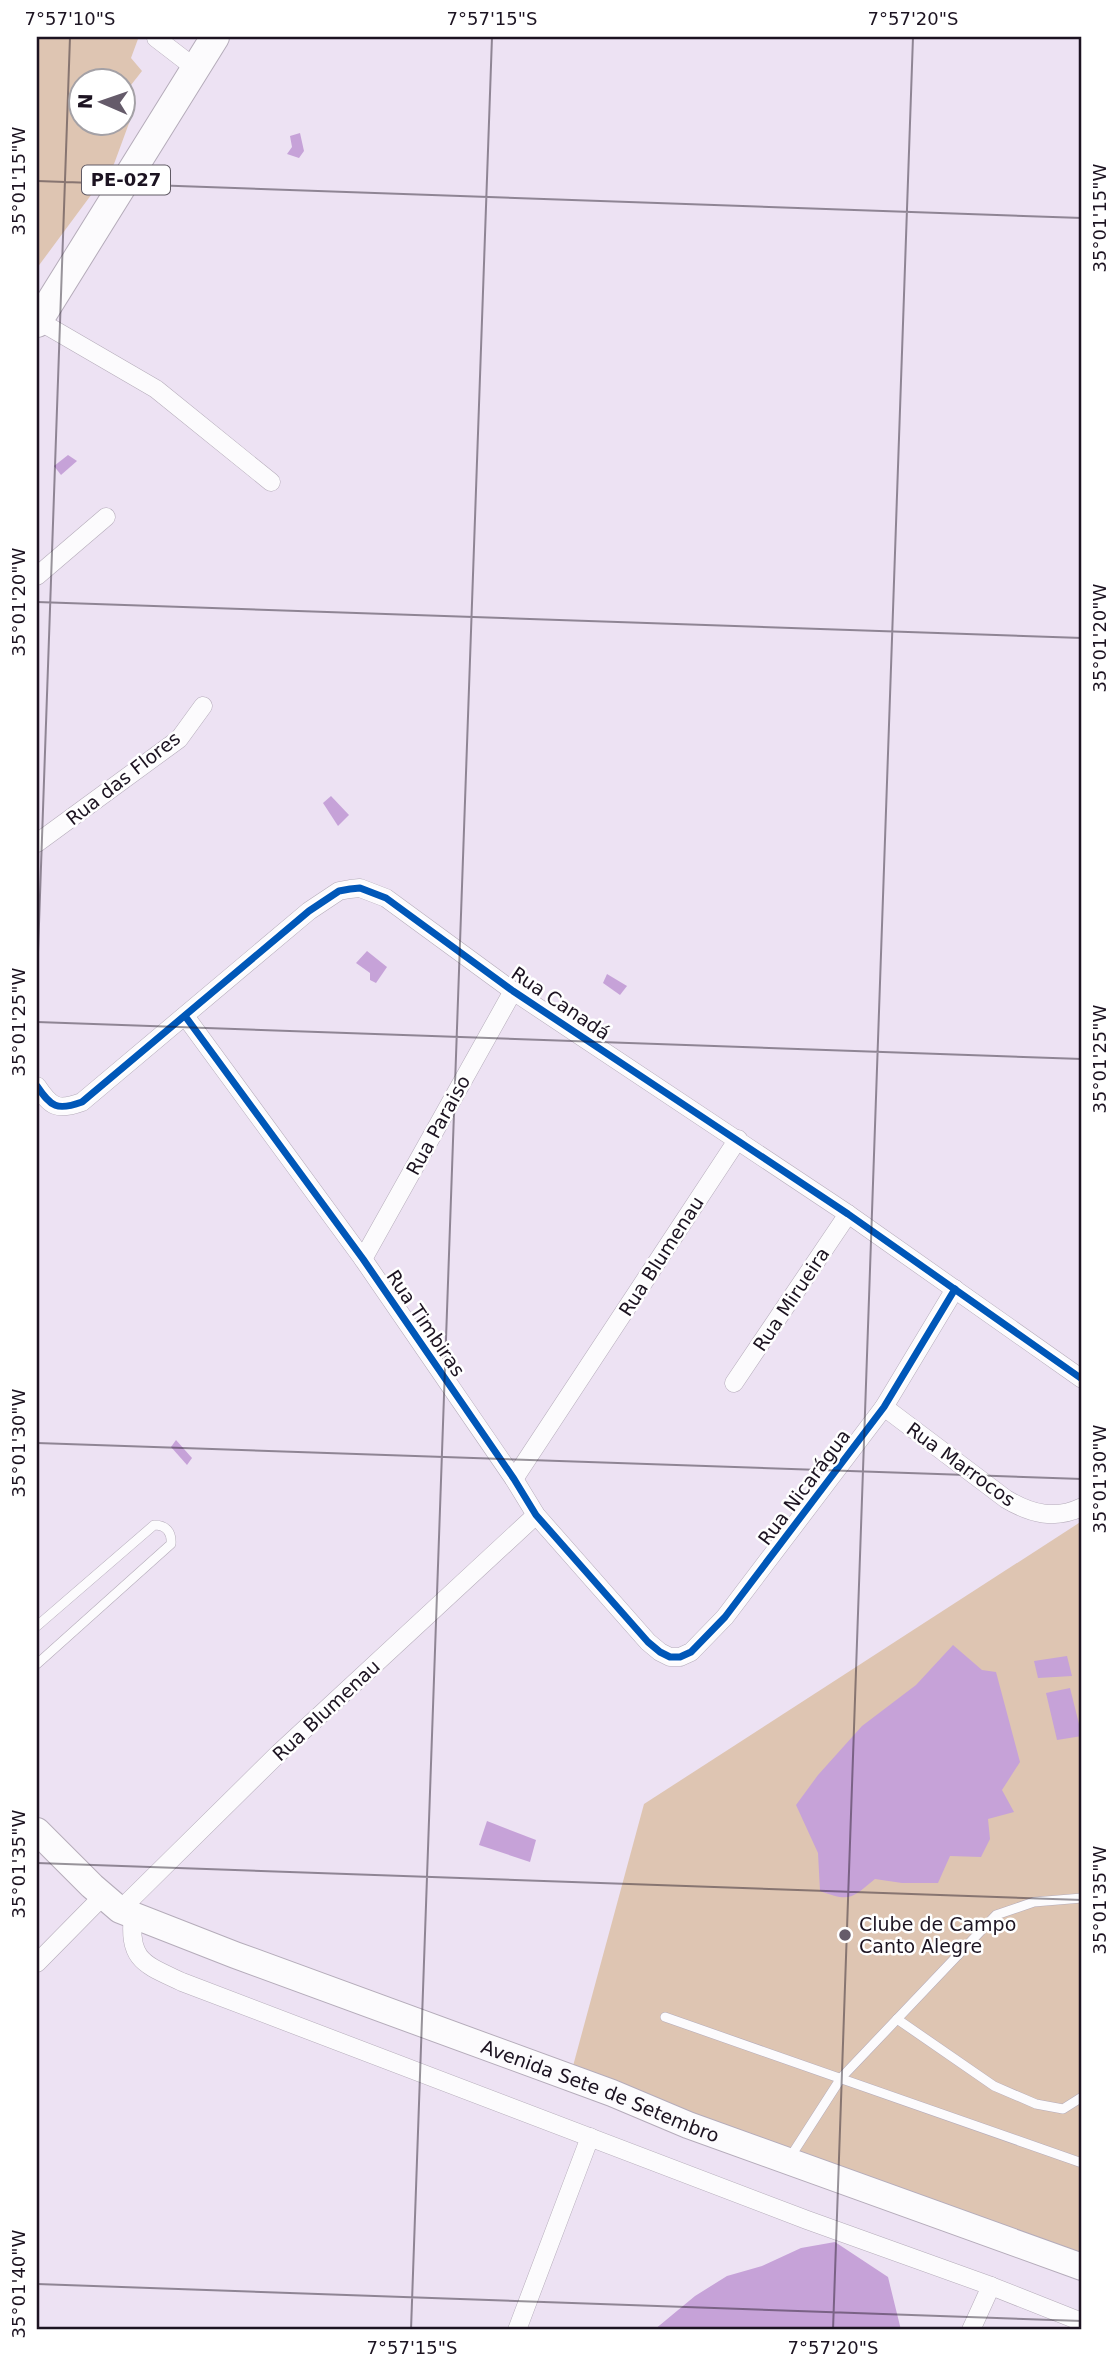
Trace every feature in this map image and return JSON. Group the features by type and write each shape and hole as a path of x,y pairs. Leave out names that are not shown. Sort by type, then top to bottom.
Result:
{"main road":[{"name":"PE-027","path":"38,322 215,37"},
{"path":"37,1831 119,1907"},
{"name":"Avenida Sete de Setembro","path":"119,1907 235,1955 788,2161 1082,2267"}],"street":[{"path":"156,38 195,68"},
{"path":"38,322 156,389 271,482"},
{"path":"37,576 106,517"},
{"name":"Rua das Flores","path":"37,843 179,739 203,706"},
{"name":"Rua Canadá","path":"37,1086 52,1104 69,1107 82,1102 323,901 339,891 360,888 386,898 513,991 848,1214 1082,1379"},
{"name":"Rua Paraiso","path":"363,1259 513,991"},
{"name":"Rua Timbiras","path":"185,1016 363,1259 514,1479 536,1516 648,1642"},
{"name":"Rua Blumenau","path":"514,1479 738,1139"},
{"name":"Rua Mirueira","path":"734,1383 848,1214"},
{"name":"Rua Nicarágua","path":"648,1642 670,1657 681,1657 691,1652 725,1617 884,1407 955,1289"},
{"name":"Rua Marrocos","path":"884,1407 1024,1510 1056,1516 1082,1507"},
{"name":"Rua Blumenau","path":"37,1963 119,1907 289,1744 536,1516"},
{"path":"119,1907 140,1958 150,1967 182,1982 1082,2322"},
{"path":"517,2330 590,2137"},
{"path":"971,2330 991,2286"}],"lane":[{"path":"37,1626 154,1525 162,1525 168,1529 172,1536 171,1544 37,1664"},
{"path":"788,2161 841,2078 996,1916 1034,1902 1082,1898"},
{"path":"665,2017 1082,2163"},
{"path":"897,2020 994,2086 1036,2104 1063,2109 1082,2097"}],"shaded area":[{"path":"37,37 138,39 131,58 142,71 136,79 136,66 66,66 66,136 124,136 114,164 37,268"},
{"path":"300,133 304,151 299,158 287,154 292,147 290,136"},
{"path":"68,455 77,461 61,475 54,466"},
{"path":"331,796 349,815 338,826 323,803"},
{"path":"367,951 387,967 376,983 370,980 370,973 356,963"},
{"path":"607,974 627,986 620,995 603,983"},
{"path":"176,1440 192,1458 187,1465 171,1447"},
{"name":"Clube de Campo Canto Alegre","path":"1082,1521 1082,2257 689,2113 573,2066 644,1804"},
{"path":"953,1645 982,1670 996,1672 1020,1762 1002,1790 1014,1812 988,1819 990,1839 981,1857 950,1856 938,1883 902,1883 875,1879 850,1897 838,1897 820,1891 818,1853 796,1805 818,1775 862,1726 916,1685"},
{"path":"1067,1656 1072,1676 1038,1678 1034,1661"},
{"path":"1070,1688 1082,1736 1057,1740 1046,1693"},
{"path":"487,1821 536,1840 530,1862 479,1845"},
{"path":"835,2242 888,2277 901,2330 654,2330 695,2296 727,2276 762,2266 801,2248"}],"cycle path":[{"path":"37,1086 46,1099 55,1105 66,1106 82,1102 309,911 339,891 360,888 386,898 513,991 848,1214 1082,1379"},
{"path":"185,1016 363,1259 536,1515 648,1642 670,1657 680,1657 691,1652 725,1617 884,1407 955,1289"}],"place":[{"name":"Clube de Campo Canto Alegre","path":"845,1935"}]}
